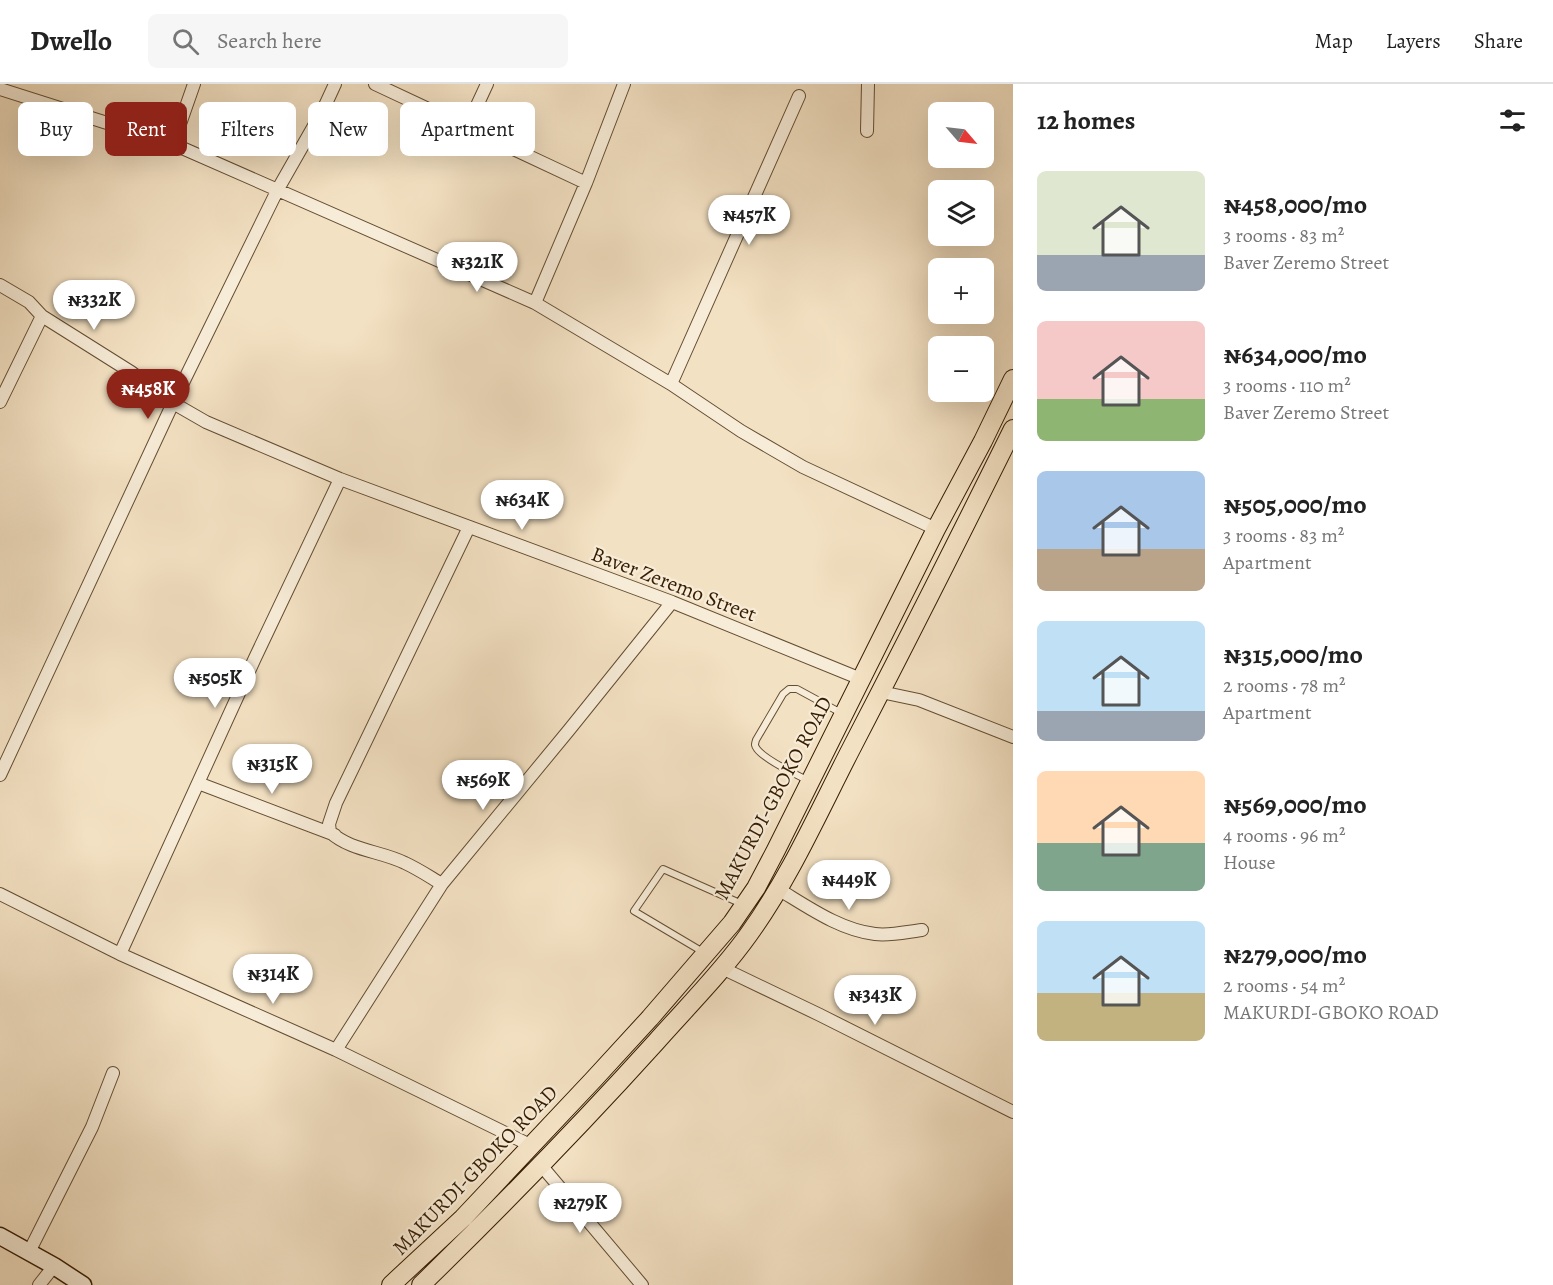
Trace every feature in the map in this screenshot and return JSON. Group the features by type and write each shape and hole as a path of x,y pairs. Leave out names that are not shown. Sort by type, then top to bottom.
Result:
{"main road":[{"name":"MAKURDI-GBOKO ROAD","path":"391,1285 463,1218 532,1146 634,1036 732,923 756,888 776,850 1013,379"},
{"path":"422,1285 613,1090 749,935 774,895 881,692 1013,429"},
{"path":"756,888 774,895"}],"street":[{"path":"187,104 194,84"},
{"path":"0,775 173,403 278,189 323,110 335,84"},
{"path":"375,84 414,102"},
{"path":"479,102 487,84"},
{"path":"535,303 586,183 624,84"},
{"path":"867,131 868,84"},
{"path":"0,89 105,122"},
{"path":"671,384 799,96"},
{"path":"187,150 535,303 671,384 741,431 803,466 936,529"},
{"path":"529,156 586,183"},
{"name":"Baver Zeremo Street","path":"0,285 29,302 42,316 131,372 173,403 206,422 340,479 672,602 861,679"},
{"path":"0,402 42,316"},
{"path":"120,954 255,658 340,479"},
{"path":"335,835 330,831 329,824 336,803 469,527"},
{"path":"336,1050 442,884 672,602"},
{"path":"881,692 919,700 1013,737"},
{"path":"198,783 335,835 367,852 403,862 442,884"},
{"path":"0,894 120,954 336,1050 532,1146"},
{"path":"774,895 864,932 889,935 922,930"},
{"path":"722,968 1013,1112"},
{"path":"29,1252 92,1126 113,1073"},
{"path":"540,1164 642,1285"},
{"path":"0,1236 54,1266 82,1285"},
{"path":"39,1285 54,1266"}],"lane":[{"path":"810,781 780,766 758,750 755,746 756,740 783,694 789,689 797,688 843,714"},
{"path":"706,954 634,911 663,869 744,905"}]}
